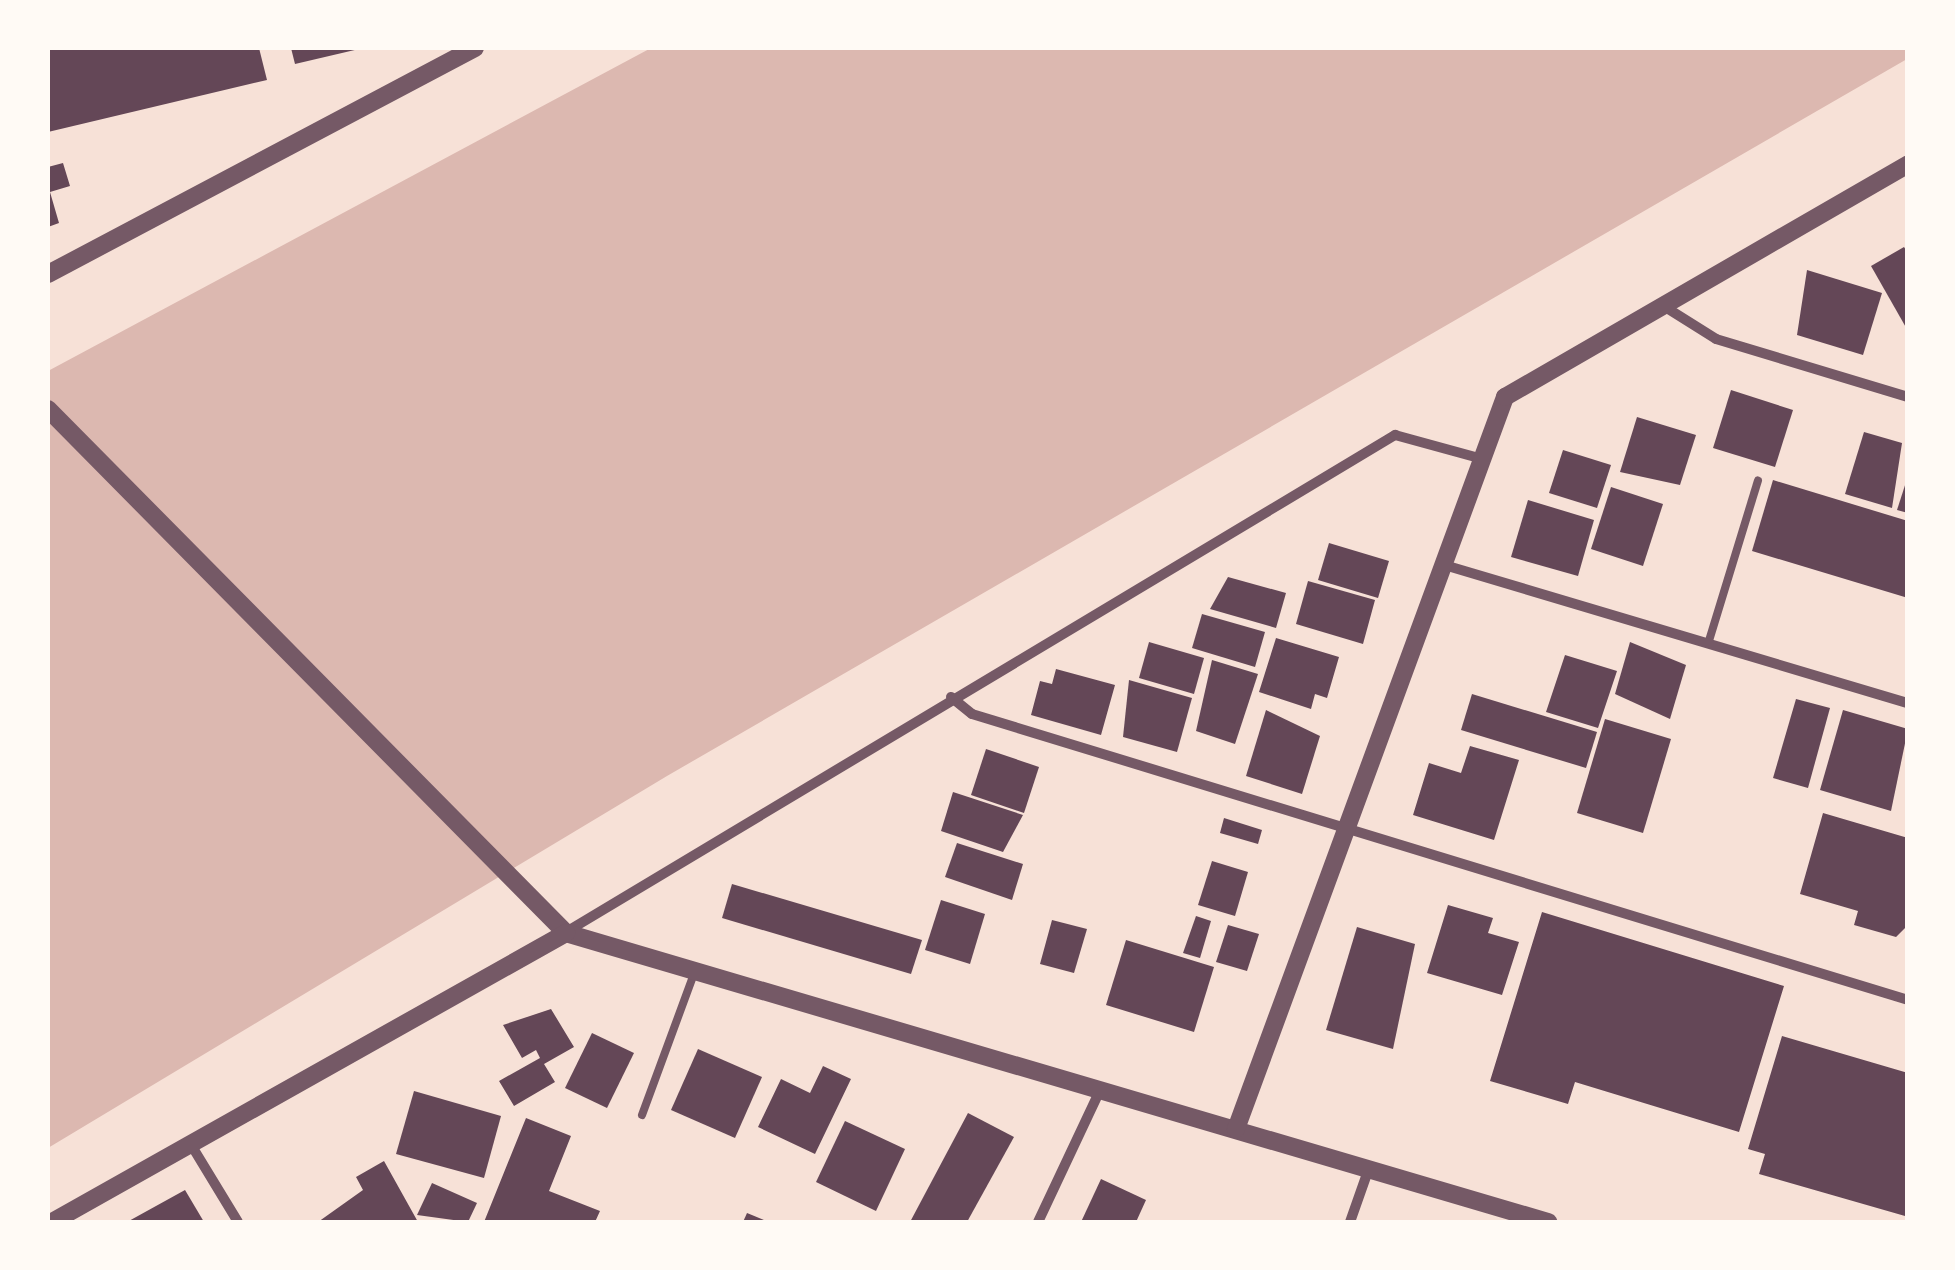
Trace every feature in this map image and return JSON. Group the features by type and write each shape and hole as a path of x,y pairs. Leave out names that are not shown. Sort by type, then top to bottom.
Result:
{"street":[{"path":"48,274 476,48"},
{"path":"1236,1129 1440,564 1505,397 1908,164"},
{"path":"1662,305 1716,340 1908,397"},
{"path":"48,410 566,933 1103,1084 1236,1129 1548,1222"},
{"path":"52,1222 566,933 951,697 1395,436 1479,458"},
{"path":"1440,564 1908,703"},
{"path":"951,697 972,714 1908,1000"},
{"path":"1038,1222 1103,1084"},
{"path":"189,1142 238,1222"},
{"path":"1350,1222 1370,1167"}],"lane":[{"path":"1708,644 1758,480"},
{"path":"642,1115 697,967"}],"shaded area":[{"path":"651,48 1907,48 1907,59 667,776 48,1148 48,371"}],"building":[{"path":"48,48 259,48 267,80 48,132"},
{"path":"291,48 359,48 359,49 295,64"},
{"path":"63,163 70,186 50,192 59,223 48,227 48,167"},
{"path":"1904,247 1908,253 1908,331 1871,266"},
{"path":"1807,270 1882,293 1863,355 1797,335"},
{"path":"1731,390 1793,410 1775,467 1713,448"},
{"path":"1637,417 1696,435 1680,485 1620,472"},
{"path":"1864,432 1902,443 1892,508 1845,494"},
{"path":"1563,450 1611,465 1597,508 1549,493"},
{"path":"1773,480 1908,521 1908,598 1752,551"},
{"path":"1908,480 1908,513 1897,510"},
{"path":"1611,487 1663,504 1643,566 1591,549"},
{"path":"1528,500 1594,520 1578,576 1511,557"},
{"path":"1329,543 1389,561 1378,598 1318,580"},
{"path":"1228,577 1286,593 1276,628 1210,609"},
{"path":"1308,581 1375,600 1363,644 1296,624"},
{"path":"1202,614 1265,632 1255,667 1192,648"},
{"path":"1276,638 1339,657 1327,698 1315,694 1311,709 1259,692"},
{"path":"1149,642 1204,658 1194,694 1139,678"},
{"path":"1630,642 1686,665 1670,719 1615,694"},
{"path":"1565,655 1617,671 1598,728 1546,712"},
{"path":"1212,660 1258,674 1235,744 1196,731"},
{"path":"1056,669 1115,685 1101,735 1031,715 1040,681 1052,684"},
{"path":"1129,680 1192,698 1177,752 1123,737"},
{"path":"1472,694 1597,732 1586,768 1461,730"},
{"path":"1796,699 1830,708 1808,788 1773,778"},
{"path":"1266,710 1320,736 1302,794 1246,776"},
{"path":"1843,710 1908,729 1891,811 1820,790"},
{"path":"1605,719 1671,739 1643,833 1577,813"},
{"path":"1470,746 1519,760 1494,840 1413,815 1429,763 1461,773"},
{"path":"986,749 1039,767 1024,813 971,795"},
{"path":"953,792 1023,815 1003,852 941,831"},
{"path":"1823,813 1908,838 1908,925 1896,937 1854,925 1858,911 1800,894"},
{"path":"1224,818 1262,830 1258,844 1220,833"},
{"path":"957,843 1023,864 1012,900 945,877"},
{"path":"1212,861 1248,872 1235,916 1198,905"},
{"path":"732,884 922,940 911,974 722,918"},
{"path":"941,900 985,914 970,964 925,950"},
{"path":"1448,905 1493,918 1488,933 1519,942 1502,995 1427,973"},
{"path":"1542,912 1784,986 1739,1132 1575,1082 1568,1104 1490,1081"},
{"path":"1196,916 1211,921 1200,958 1183,953"},
{"path":"1052,920 1087,929 1074,973 1040,964"},
{"path":"1228,925 1259,934 1247,971 1216,962"},
{"path":"1357,927 1415,944 1393,1049 1326,1030"},
{"path":"1126,940 1214,967 1194,1032 1106,1005"},
{"path":"551,1009 574,1047 544,1064 555,1082 514,1106 499,1081 540,1058 536,1050 522,1058 503,1025"},
{"path":"592,1033 634,1053 607,1108 565,1088"},
{"path":"1782,1036 1908,1073 1905,1216 1759,1174 1765,1154 1748,1149"},
{"path":"698,1049 762,1077 735,1138 671,1110"},
{"path":"823,1066 851,1079 815,1154 758,1127 781,1079 810,1093"},
{"path":"414,1091 501,1116 484,1178 396,1154"},
{"path":"968,1113 1014,1137 967,1222 910,1222"},
{"path":"526,1118 571,1136 549,1191 600,1211 595,1222 484,1222"},
{"path":"845,1121 905,1149 876,1211 816,1182"},
{"path":"384,1161 418,1222 318,1222 363,1190 356,1177"},
{"path":"1101,1179 1146,1200 1136,1222 1081,1222"},
{"path":"432,1183 477,1203 468,1222 417,1215"},
{"path":"185,1190 204,1222 127,1222"},
{"path":"747,1213 769,1222 743,1222"}]}
